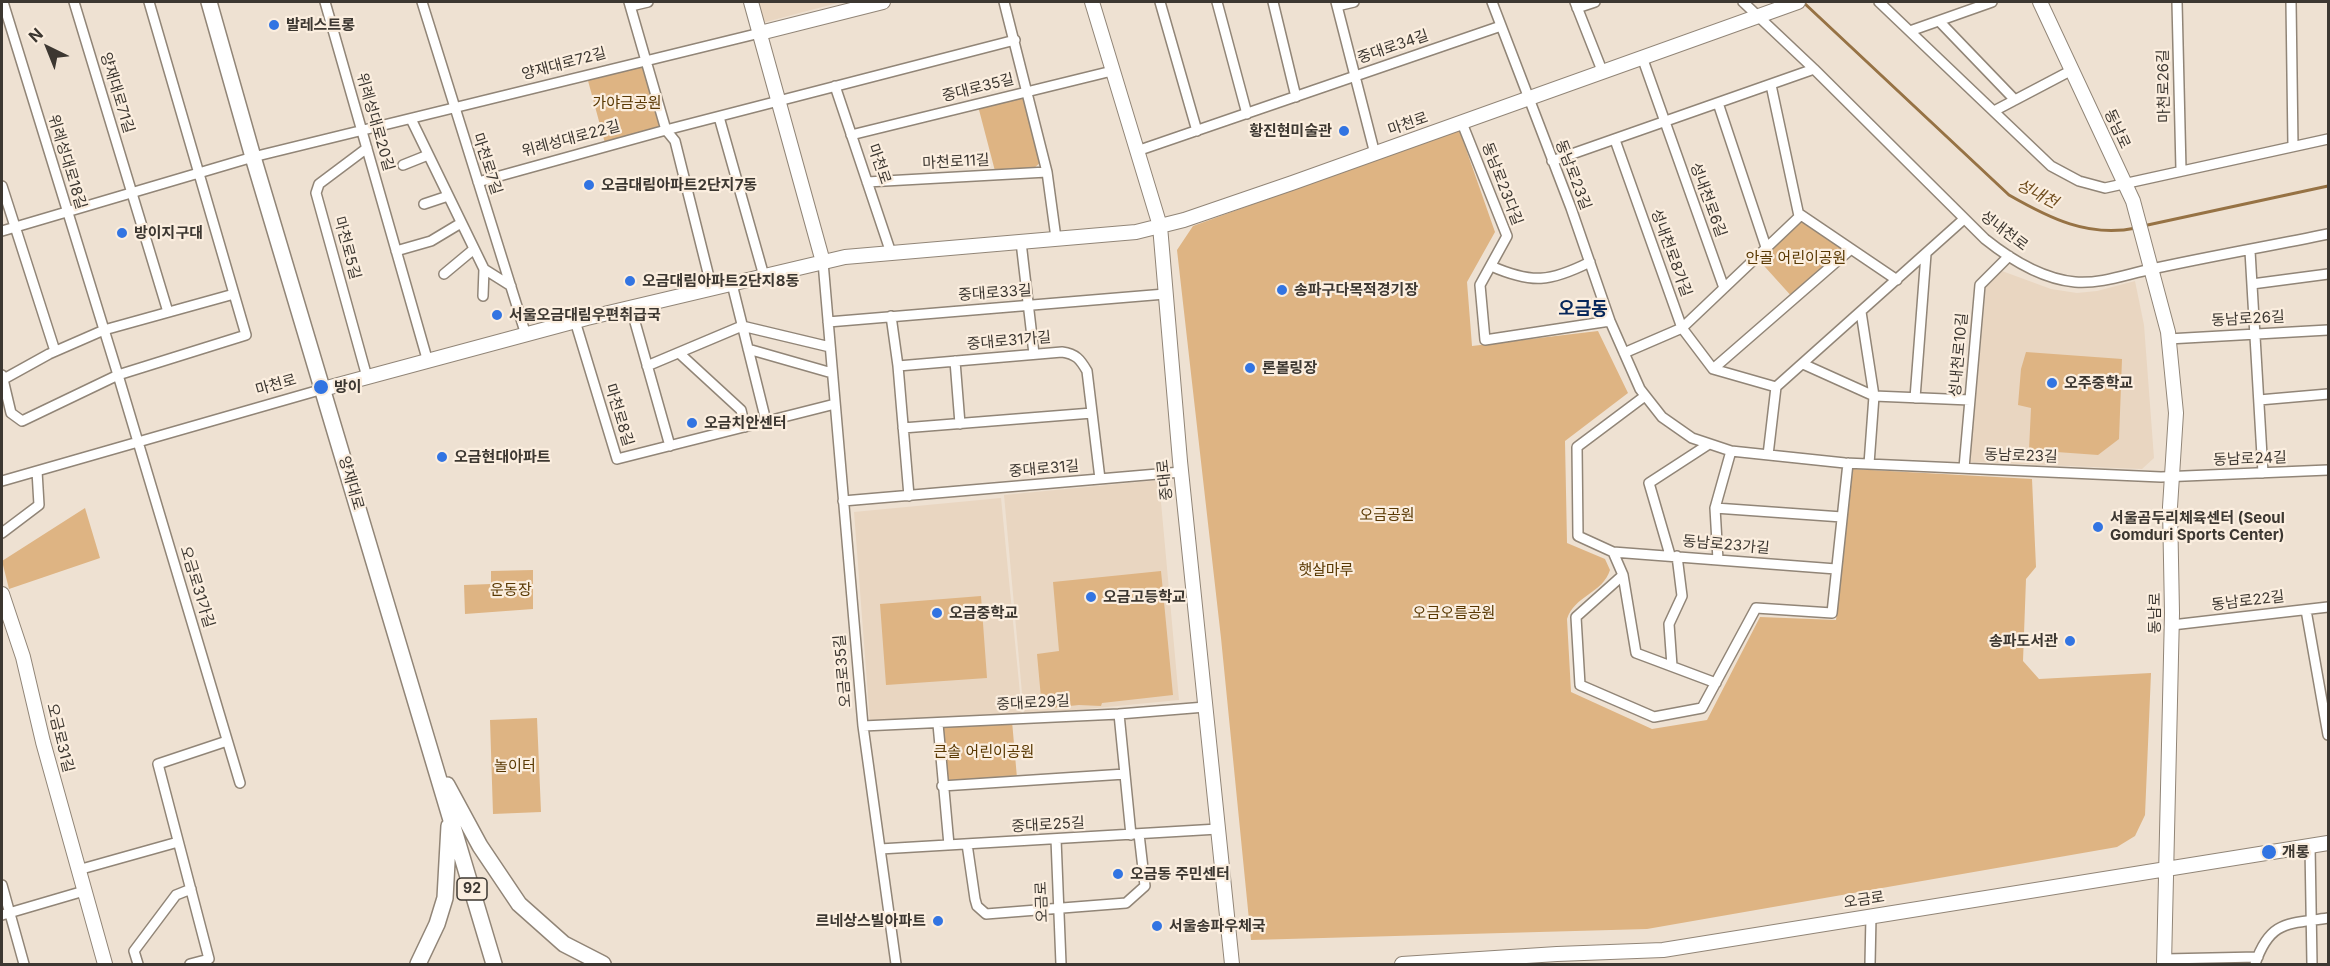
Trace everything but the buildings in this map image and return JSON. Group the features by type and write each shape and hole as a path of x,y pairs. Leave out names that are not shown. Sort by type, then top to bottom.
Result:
{"main road":[{"path":"751,2 823,262"},
{"name":"양재대로72길","path":"760,33 883,2"},
{"name":"중대로","path":"1092,2 1160,226 1181,472 1232,964"},
{"name":"마천로","path":"323,389 575,321 845,257 1136,232 1160,226 1375,154 1798,2"},
{"name":"동남로","path":"2040,2 2133,201 2168,339 2176,413 2170,507 2172,626 2165,962"},
{"name":"양재대로","path":"210,3 253,157 494,964"},
{"name":"오금로31길","path":"2,594 23,657 43,742 105,964"},
{"path":"432,757 480,846 519,904 564,944 603,964"},
{"path":"418,964 437,924 445,898 450,814"},
{"name":"오금로","path":"1404,964 1663,950 2328,843"}],"street":[{"name":"위례성대로18길","path":"3,2 138,442"},
{"name":"양재대로71길","path":"74,2 168,312"},
{"path":"149,2 246,335 118,375 22,421 11,413 2,378 55,351 104,330 234,294"},
{"name":"위례성대로20길","path":"325,2 428,362"},
{"name":"마천로7길","path":"422,2 526,335"},
{"path":"648,2 630,4 666,130 675,141 712,289"},
{"path":"1004,2 1047,172 1056,238"},
{"path":"1160,2 1197,131"},
{"path":"1217,2 1247,114"},
{"path":"1273,2 1296,97"},
{"path":"1354,2 1337,4 1375,154"},
{"name":"동남로23길","path":"1492,2 1610,321 1640,389 1662,417 1692,438 1731,451 1848,463 2172,477"},
{"path":"1595,2 1576,4 1603,73"},
{"name":"성내천로","path":"1743,2 1761,15 1985,239 2009,256 2051,276 2075,282 2107,280 2328,234"},
{"path":"1879,2 2051,166 2079,181 2105,188 2328,139"},
{"path":"1910,31 1992,2"},
{"name":"마천로26길","path":"2177,2 2181,170"},
{"path":"2291,2 2293,146"},
{"path":"1939,21 2015,100"},
{"name":"중대로34길","path":"1137,151 1501,26"},
{"name":"양재대로72길","path":"253,157 760,33"},
{"name":"위례성대로22길","path":"478,182 666,130 1015,40"},
{"name":"성내천로6길","path":"1642,57 1724,288"},
{"path":"1552,161 1814,69"},
{"path":"1994,111 2072,70"},
{"name":"중대로35길","path":"851,135 1112,71"},
{"path":"1772,85 1800,215 1897,280"},
{"name":"마천로","path":"835,86 891,253"},
{"path":"1718,104 1766,247"},
{"path":"719,117 764,276"},
{"path":"411,119 484,269 483,296"},
{"name":"동남로23다길","path":"1462,123 1507,236 1480,285 1485,340 1610,321"},
{"name":"성내천로8가길","path":"1615,140 1682,328 1713,369"},
{"name":"마천로5길","path":"367,148 319,183 316,193 367,377"},
{"path":"403,165 428,155"},
{"path":"2,231 253,157"},
{"name":"마천로11길","path":"867,182 1047,172"},
{"path":"2,186 55,351"},
{"path":"424,204 448,196"},
{"path":"1624,353 1682,328 1800,215"},
{"path":"1768,455 1776,387 1964,219"},
{"path":"396,251 431,241 461,224"},
{"path":"1021,242 1034,354"},
{"path":"444,274 474,249"},
{"path":"1713,369 1851,249"},
{"path":"2250,250 2263,473"},
{"path":"1915,398 1926,254"},
{"name":"성내천로10길","path":"1964,468 1980,285 2009,256"},
{"name":"오금로35길","path":"823,262 863,726 896,964"},
{"path":"1491,266 1526,279 1561,274 1590,262"},
{"path":"484,269 510,286"},
{"path":"2252,284 2328,274"},
{"path":"732,284 766,422"},
{"name":"중대로33길","path":"828,322 1165,294"},
{"path":"631,308 670,446"},
{"path":"1862,312 1874,396 1869,464"},
{"path":"891,316 898,366 909,496"},
{"name":"마천로8길","path":"575,321 617,459 835,404"},
{"path":"647,366 742,327 830,347"},
{"name":"동남로26길","path":"2168,339 2328,330"},
{"path":"748,349 832,373"},
{"name":"중대로31가길","path":"898,366 1062,352 1074,354 1081,360 1087,371 1100,479"},
{"path":"679,353 741,410 745,427"},
{"name":"중대로31가길","path":"955,361 960,424"},
{"path":"1803,364 1874,396 1970,400"},
{"path":"1713,369 1776,387"},
{"name":"마천로","path":"2,481 323,389"},
{"path":"2259,399 2328,394"},
{"name":"동남로23가길","path":"1645,396 1577,447 1578,536 1613,552 1836,569"},
{"path":"903,428 1092,413"},
{"name":"오금로31가길","path":"138,442 240,783"},
{"path":"1672,666 1669,624 1682,596 1673,556 1649,483 1709,444"},
{"path":"1718,560 1715,508 1731,451"},
{"path":"1623,575 1575,617 1580,685 1654,717 1702,708 1756,609 1832,613 1848,463"},
{"name":"동남로24길","path":"2172,477 2328,470"},
{"path":"2,533 39,505 37,471"},
{"name":"중대로31길","path":"843,501 1181,472"},
{"path":"1715,508 1842,518"},
{"path":"1613,552 1623,575 1636,653 1716,683"},
{"name":"동남로22길","path":"2172,626 2328,606"},
{"path":"2306,610 2328,735"},
{"name":"중대로29길","path":"863,726 1119,714 1205,707"},
{"path":"967,844 975,899 977,906 986,914 1126,903 1138,895 1145,886 1125,774 1119,714"},
{"path":"938,724 949,845"},
{"path":"190,964 209,959 158,764 227,741"},
{"path":"942,786 1125,774"},
{"name":"중대로25길","path":"880,849 1218,830"},
{"name":"오금로","path":"1056,839 1060,964"},
{"path":"78,870 178,842"},
{"path":"2310,846 2312,964"},
{"path":"2,885 6,913 24,964"},
{"path":"138,964 134,951 176,895 191,890"},
{"path":"6,913 84,891"},
{"path":"1869,964 1871,916"},
{"path":"2257,961 2264,940 2283,925 2328,918"},
{"name":"동남로","path":"2165,962 2257,961"}],"shaded area":[{"path":"757,2 841,2 762,23"},
{"path":"2002,271 2051,289 2077,293 2097,291 2135,281 2144,325 2154,458 2142,469 1970,462 1986,287"},
{"name":"오금고등학교","path":"1159,480 1179,700 1024,715 1004,495"},
{"name":"오금중학교","path":"1001,498 1022,714 870,722 854,512"}],"green space":[{"name":"가야금공원","path":"647,59 666,130 606,147 587,77"},
{"path":"1024,94 1041,162 1033,169 995,171 978,106"},
{"name":"오금공원","path":"1459,129 1495,232 1467,282 1472,346 1598,331 1628,393 1565,441 1567,543 1605,559 1610,570 1601,584 1576,605 1567,619 1571,692 1652,729 1707,720 1760,617 1836,620 1853,469 2032,479 2036,567 2026,579 2023,661 2039,679 2151,673 2145,815 2135,836 2117,847 1647,929 1251,940 1221,638 1177,250 1193,226"},
{"name":"안골 어린이공원","path":"1799,216 1851,249 1794,299 1756,257"},
{"path":"2026,352 2122,359 2119,439 2098,455 2029,450 2031,408 2018,405 2021,369"},
{"path":"85,508 100,558 9,589 2,561"},
{"name":"운동장","path":"533,570 533,609 465,614 464,585 491,584 491,571"},
{"path":"1161,571 1173,695 1102,703 1101,706 1079,705 1042,709 1037,654 1059,651 1053,582"},
{"path":"981,596 987,678 886,685 880,604"},
{"name":"놀이터","path":"537,718 541,812 493,814 490,720"},
{"name":"큰솔 어린이공원","path":"1012,721 1017,778 945,784 941,727"}],"waterway":[{"name":"성내천","path":"1803,2 2009,195 2070,224 2102,230 2136,228"},
{"name":"성내천","path":"2143,226 2328,186"}],"place":[{"name":"발레스트롱","path":"274,25"},
{"name":"황진현미술관","path":"1344,131"},
{"name":"오금대림아파트2단지7동","path":"589,185"},
{"name":"방이지구대","path":"122,233"},
{"name":"오금대림아파트2단지8동","path":"630,281"},
{"name":"송파구다목적경기장","path":"1282,290"},
{"name":"서울오금대림우편취급국","path":"497,315"},
{"name":"론볼링장","path":"1250,368"},
{"name":"오주중학교","path":"2052,383"},
{"name":"방이","path":"321,387"},
{"name":"오금치안센터","path":"692,423"},
{"name":"오금현대아파트","path":"442,457"},
{"name":"서울곰두리체육센터 (Seoul Gomduri Sports Center)","path":"2098,527"},
{"name":"오금고등학교","path":"1091,597"},
{"name":"오금중학교","path":"937,613"},
{"name":"송파도서관","path":"2070,641"},
{"name":"개롱","path":"2269,852"},
{"name":"오금동 주민센터","path":"1118,874"},
{"name":"르네상스빌아파트","path":"938,921"},
{"name":"서울송파우체국","path":"1157,926"}],"district":[{"name":"오금동","path":"1583,310"}],"park label":[{"name":"햇살마루","path":"1326,570"},
{"name":"오금오름공원","path":"1454,613"}]}
